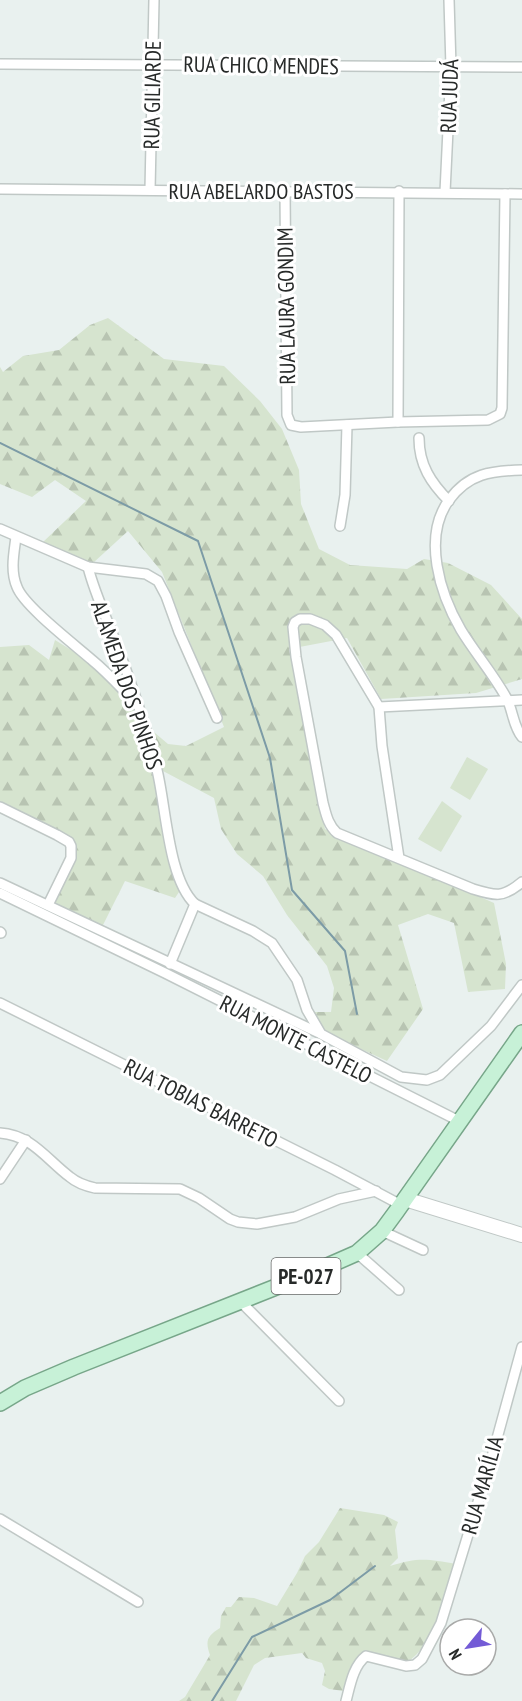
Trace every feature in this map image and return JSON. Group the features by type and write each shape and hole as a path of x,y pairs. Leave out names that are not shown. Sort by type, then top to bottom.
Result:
{"main road":[{"name":"PE-027","path":"0,1403 32,1385 357,1253 382,1231 522,1033"},
{"path":"403,1202 522,1235"}],"street":[{"name":"RUA GILIARDE","path":"150,190 154,0"},
{"name":"RUA JUDÁ","path":"445,192 451,67 449,0"},
{"name":"RUA CHICO MENDES","path":"0,64 522,67"},
{"name":"RUA ABELARDO BASTOS","path":"0,189 399,191 522,194"},
{"name":"RUA LAURA GONDIM","path":"285,190 286,370 289,422 291,425 301,427 346,425"},
{"path":"398,422 399,191"},
{"path":"340,526 345,495 346,425 488,420 500,414 502,408 505,194"},
{"path":"418,438 421,461 427,474 448,501"},
{"path":"522,470 494,471 472,480 448,501 440,518 434,542 445,593 460,628 507,699 522,737"},
{"path":"0,529 88,567 146,574 158,582 217,718"},
{"path":"16,537 14,577 23,598 111,676 138,704"},
{"name":"ALAMEDA DOS PINHOS","path":"88,567 100,607 118,647 138,704 158,771 168,829 180,878 188,898 195,904"},
{"path":"399,858 382,746 379,706 336,635 325,625 310,619 300,619 293,627 296,657 318,776 330,825 337,833 473,889 498,896 507,893 522,882"},
{"path":"379,706 522,700"},
{"path":"0,807 69,842 71,858 48,905"},
{"path":"0,883 321,1034 401,1077 427,1080 447,1070 491,1026 522,985"},
{"name":"RUA MONTE CASTELO","path":"0,893 461,1122"},
{"path":"170,964 195,904 253,931 272,943 297,980 311,1019 321,1034"},
{"name":"RUA TOBIAS BARRETO","path":"0,1003 376,1191 403,1202"},
{"path":"0,1133 26,1140 69,1177 86,1186 180,1190 199,1198 238,1222 269,1223 309,1212 339,1199 376,1191"},
{"path":"0,1179 26,1140"},
{"path":"382,1231 423,1250"},
{"path":"357,1253 399,1290"},
{"path":"240,1301 339,1401"},
{"name":"RUA MARÍLIA","path":"346,1701 360,1662 366,1656 400,1665 415,1665 422,1659 441,1623 493,1453 522,1347"},
{"path":"0,1520 138,1602"}],"green space":[{"path":"108,318 164,359 224,366 260,401 282,429 299,470 301,504 319,549 350,565 407,569 424,559 448,563 491,585 522,619 522,679 476,693 381,699 347,638 289,649 325,829 494,903 506,964 505,989 468,992 454,923 428,914 398,925 423,1009 387,1061 324,1032 312,1012 331,1012 334,988 327,966 287,915 263,876 237,854 221,829 214,798 163,771 148,727 168,744 186,746 224,727 162,572 128,531 93,563 43,542 86,501 55,480 32,497 0,484 0,367 3,372 23,356 59,350 90,325"},
{"path":"55,640 81,656 111,681 136,708 147,742 181,889 175,898 125,881 102,927 51,903 77,850 76,844 0,804 0,647 29,645 49,660"},
{"path":"467,757 488,769 470,800 450,788"},
{"path":"442,801 462,816 441,852 418,839"},
{"path":"340,1508 384,1515 398,1522 395,1530 398,1558 390,1566 423,1560 456,1564 433,1632 417,1654 406,1663 360,1656 350,1671 344,1691 329,1689 322,1685 325,1671 322,1663 306,1658 302,1653 265,1658 254,1665 236,1701 179,1701 185,1697 210,1655 208,1639 220,1628 221,1616 226,1607 231,1607 239,1597 254,1598 277,1606 305,1556 319,1542"}],"waterway":[{"path":"0,443 198,541 270,758 292,890 345,951 357,1014"},
{"path":"212,1701 252,1637 330,1600 375,1566"}]}
